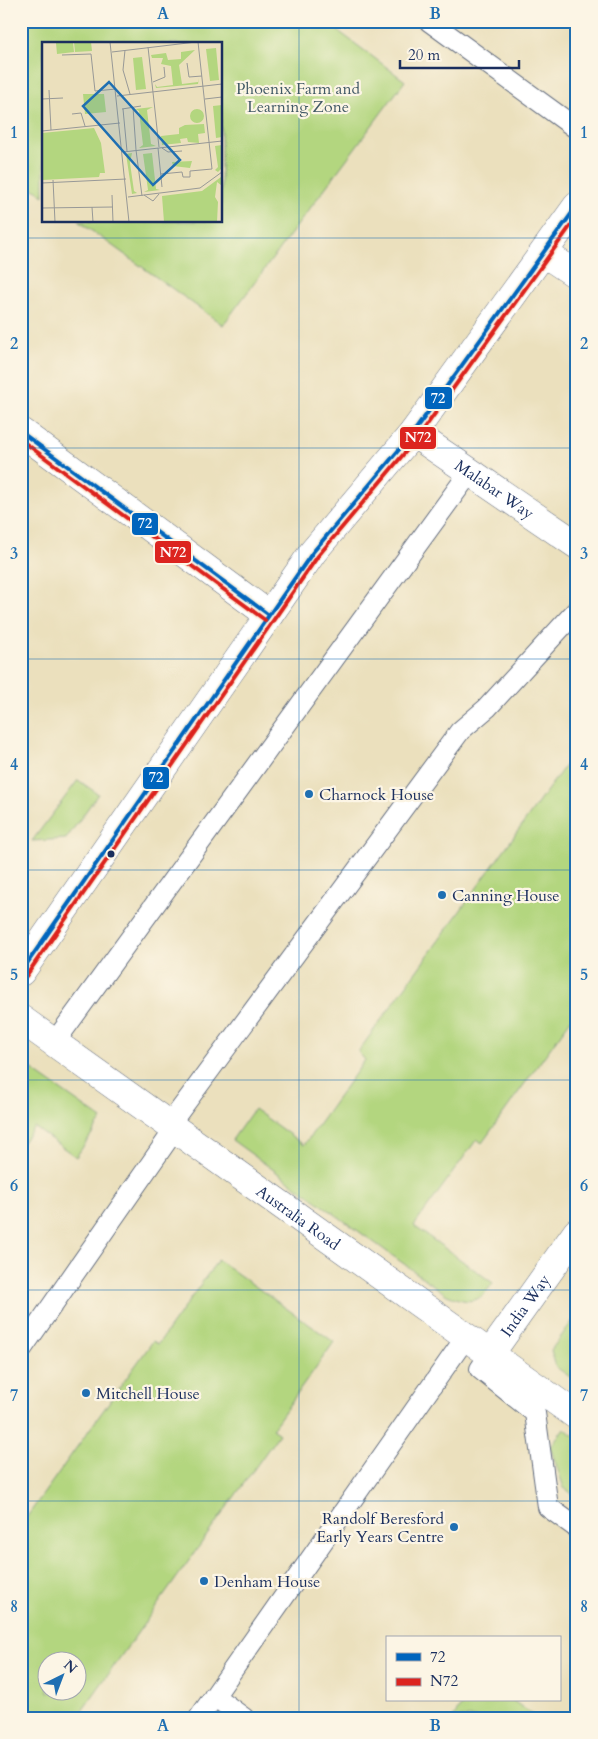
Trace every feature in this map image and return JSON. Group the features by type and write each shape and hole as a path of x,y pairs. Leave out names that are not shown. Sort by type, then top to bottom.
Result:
{"street":[{"path":"21,972 313,552 413,433 577,206"},
{"path":"544,253 577,275"},
{"path":"21,432 269,615"},
{"name":"Malabar Way","path":"413,433 577,546"},
{"name":"Australia Road","path":"21,1020 577,1416"},
{"name":"India Way","path":"490,1354 577,1232"}],"lane":[{"path":"429,21 577,129"},
{"path":"54,1043 470,472"},
{"path":"21,1350 172,1127 460,731 487,708 577,610"},
{"path":"199,1718 466,1337"},
{"path":"490,1354 480,1369 535,1413 548,1507 577,1528"},
{"path":"214,1696 244,1718"}],"green space":[{"name":"Phoenix Farm and Learning Zone","path":"21,21 325,21 405,81 223,325 79,222 222,222 222,42 42,42 42,195 21,180"},
{"path":"572,756 577,760 577,1011 482,1143 477,1139 414,1226 493,1283 478,1298 468,1301 462,1300 447,1295 232,1140 254,1109 304,1145 365,1060 358,1052"},
{"path":"78,780 98,794 66,839 32,841"},
{"path":"21,1062 102,1119 76,1157 34,1127 21,1145"},
{"path":"218,1260 334,1342 272,1429 279,1434 77,1718 21,1718 21,1525 153,1341 158,1344"},
{"path":"577,1315 577,1382 556,1367 551,1350"},
{"path":"564,1428 577,1438 577,1497 564,1488 550,1447"},
{"path":"464,1702 515,1702 537,1718 453,1718"}],"transit line":[{"name":"72","path":"21,972 313,552 413,433 577,206"},
{"name":"N72","path":"26,976 318,556 418,437 577,217"},
{"name":"72","path":"21,432 269,615"},
{"name":"N72","path":"21,440 265,620"}],"place":[{"name":"Charnock House","path":"309,794"},
{"name":"Canning House","path":"442,895"},
{"name":"Mitchell House","path":"86,1393"},
{"name":"Randolf Beresford Early Years Centre","path":"454,1527"},
{"name":"Denham House","path":"204,1581"}]}
